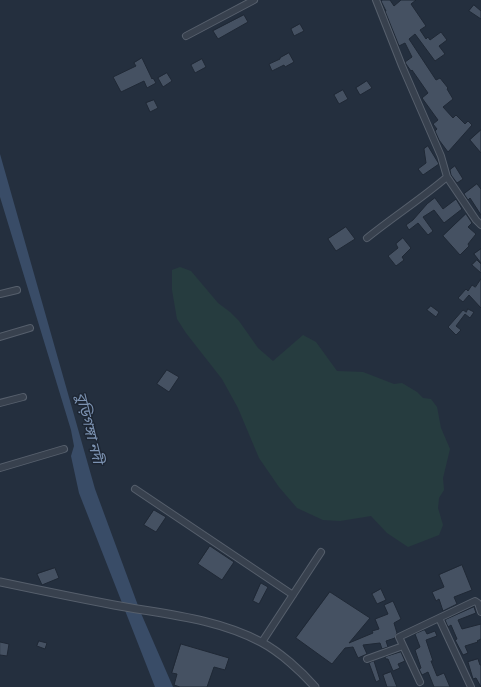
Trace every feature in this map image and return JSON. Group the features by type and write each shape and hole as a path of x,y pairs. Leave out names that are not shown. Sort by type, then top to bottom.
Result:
{"street":[{"path":"186,36 254,0"},
{"path":"376,0 402,66 441,156 447,177 481,225"},
{"path":"367,238 398,214 421,199 447,177"},
{"path":"0,294 17,290"},
{"path":"0,337 30,328"},
{"path":"0,403 23,397"},
{"path":"0,468 64,449"},
{"path":"135,489 293,595"},
{"path":"262,642 321,552"},
{"path":"0,582 115,605 165,613 203,621 235,631 262,642 288,661 315,687"},
{"path":"420,682 399,637 475,601 478,603 481,612"},
{"path":"439,618 471,687"},
{"path":"367,658 403,646"}],"green space":[{"path":"180,267 191,271 218,303 239,321 258,348 273,361 303,335 316,342 337,371 363,372 394,384 402,383 417,392 423,398 431,399 437,407 441,428 450,449 443,478 444,490 439,498 438,508 443,525 439,535 408,547 387,533 371,516 340,521 323,520 297,508 279,487 259,458 238,408 222,379 177,319 172,290 172,270"}],"water":[{"path":"0,154 95,489 140,611 173,687 155,687 79,493 71,456 74,446 71,430 0,197"}],"building":[{"path":"390,0 394,6 401,0 416,0 411,4 426,26 420,30 426,39 428,37 430,40 441,32 447,40 439,46 445,54 435,61 415,34 409,39 436,80 440,78 448,88 447,89 453,99 443,107 453,118 456,115 465,124 468,121 472,125 448,152 439,140 435,131 437,129 433,124 438,120 422,98 428,93 405,62 412,57 405,43 399,46 381,1"},
{"path":"474,5 481,11 481,19 469,11"},
{"path":"244,15 248,22 218,39 213,31"},
{"path":"300,24 304,31 294,36 291,29"},
{"path":"289,53 294,62 285,67 284,65 272,71 269,64"},
{"path":"142,58 152,79 153,78 156,83 147,88 144,81 121,92 113,77 136,66 134,63"},
{"path":"202,59 206,67 195,73 191,65"},
{"path":"167,73 172,81 163,87 158,78"},
{"path":"367,81 372,88 360,95 356,88"},
{"path":"343,90 348,99 339,104 334,95"},
{"path":"154,100 158,108 150,112 146,103"},
{"path":"481,130 481,153 470,140"},
{"path":"428,146 439,164 423,175 418,169 426,163 424,149"},
{"path":"455,166 463,179 457,183 451,175 450,170"},
{"path":"477,184 481,189 481,215 470,198 468,200 464,194"},
{"path":"435,198 443,209 456,199 462,209 444,223 434,210 423,217 433,231 428,235 418,223 409,230 406,225"},
{"path":"466,214 472,223 468,227 476,234 468,244 469,246 460,255 443,236"},
{"path":"346,227 355,239 336,251 328,239"},
{"path":"403,238 411,248 402,257 404,260 396,266 388,256 398,248 396,244"},
{"path":"481,249 481,263 474,254"},
{"path":"477,260 481,264 481,273 472,265"},
{"path":"481,279 481,308 469,295 463,302 458,298 466,289 468,291 472,285 475,287"},
{"path":"431,306 439,312 436,317 427,310"},
{"path":"468,309 474,312 470,318 465,314 456,326 461,330 456,335 448,327 463,310 466,312"},
{"path":"167,370 179,377 169,392 157,384"},
{"path":"154,510 166,517 156,532 144,525"},
{"path":"210,546 234,562 222,580 198,564"},
{"path":"462,565 472,590 454,597 457,604 443,611 439,599 436,601 432,592 444,587 439,575"},
{"path":"55,568 59,578 42,585 37,574"},
{"path":"261,583 268,587 259,604 253,601"},
{"path":"381,589 386,600 377,604 372,594"},
{"path":"330,592 370,618 349,643 379,629 375,619 388,614 384,605 393,601 401,619 394,623 397,633 395,638 386,641 388,647 382,649 380,643 363,645 367,654 358,658 353,647 345,648 332,664 296,638"},
{"path":"474,607 476,613 458,620 462,629 481,624 481,639 477,641 478,642 465,646 468,653 463,655 455,640 457,639 451,625 448,627 445,620"},
{"path":"424,630 427,634 435,631 437,636 426,640 433,661 431,661 437,676 444,673 450,687 434,687 428,672 422,675 419,669 421,668 415,650 420,647 415,634"},
{"path":"39,641 47,643 45,649 37,646"},
{"path":"0,642 9,644 7,656 0,655"},
{"path":"181,644 229,658 225,670 214,667 207,687 180,687 174,685 177,674 172,673"},
{"path":"401,652 405,661 398,664 400,668 393,671 388,659 385,657"},
{"path":"478,659 481,665 481,687 476,678 473,679 468,662"},
{"path":"374,661 380,680 376,682 369,663"},
{"path":"391,672 397,687 387,687 383,675"}],"water label":[{"name":"বুড়িগঙ্গা নদী","path":"89,428"}]}
